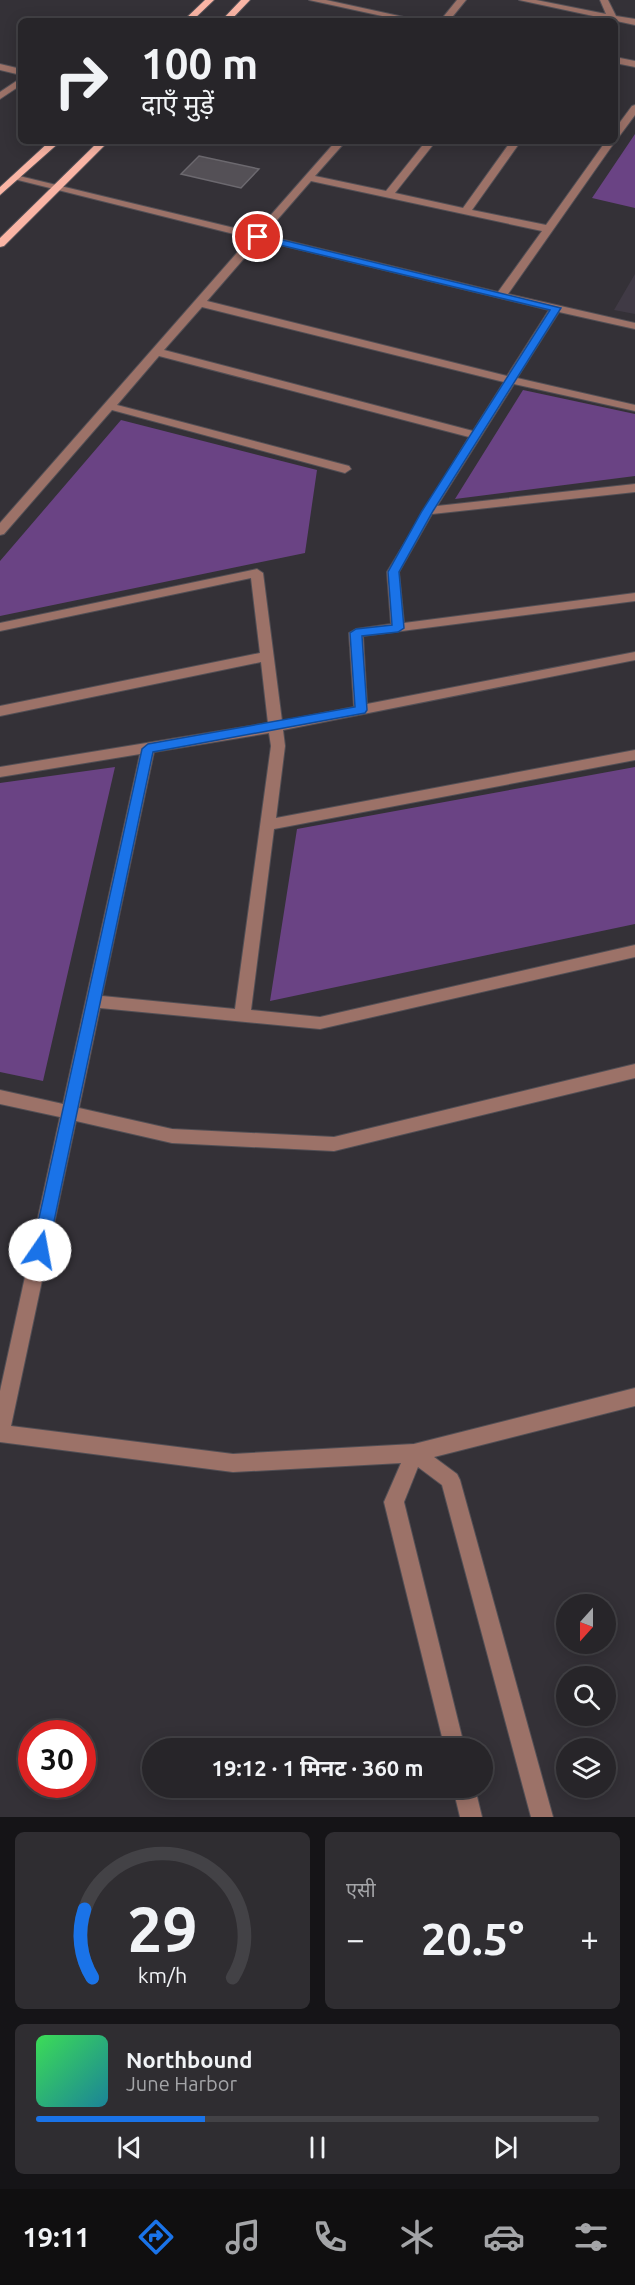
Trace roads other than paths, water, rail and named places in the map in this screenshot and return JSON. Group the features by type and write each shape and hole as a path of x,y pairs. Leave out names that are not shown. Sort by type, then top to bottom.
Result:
{"main road":[{"path":"190,18 210,0"},
{"path":"228,18 246,0"},
{"path":"0,192 53,144"},
{"path":"0,244 101,144"}],"street":[{"path":"313,0 403,18"},
{"path":"447,18 462,0"},
{"path":"523,0 617,18"},
{"path":"604,0 612,17"},
{"path":"618,18 635,22"},
{"path":"618,61 635,64"},
{"path":"0,67 18,71"},
{"path":"0,96 18,83"},
{"path":"618,132 635,108"},
{"path":"0,531 338,144"},
{"path":"388,195 429,144"},
{"path":"465,212 514,144"},
{"path":"501,296 609,144"},
{"path":"15,178 58,186 501,296 635,326"},
{"path":"309,178 549,229"},
{"path":"200,303 510,380 635,408"},
{"path":"398,628 393,572 428,511 556,308"},
{"path":"157,352 476,435"},
{"path":"109,406 345,469"},
{"path":"428,511 635,488"},
{"path":"0,627 257,573 278,746 242,1015"},
{"path":"361,710 356,633 635,597"},
{"path":"0,711 267,656"},
{"path":"0,772 275,727 635,656"},
{"path":"148,749 0,1433 233,1463 414,1452 635,1397"},
{"path":"267,825 635,755"},
{"path":"93,1001 320,1023 635,951"},
{"path":"0,1097 172,1136 334,1144 635,1071"},
{"path":"414,1452 394,1502 452,1738"},
{"path":"414,1452 450,1480 542,1817"},
{"path":"466,1798 471,1817"}]}
